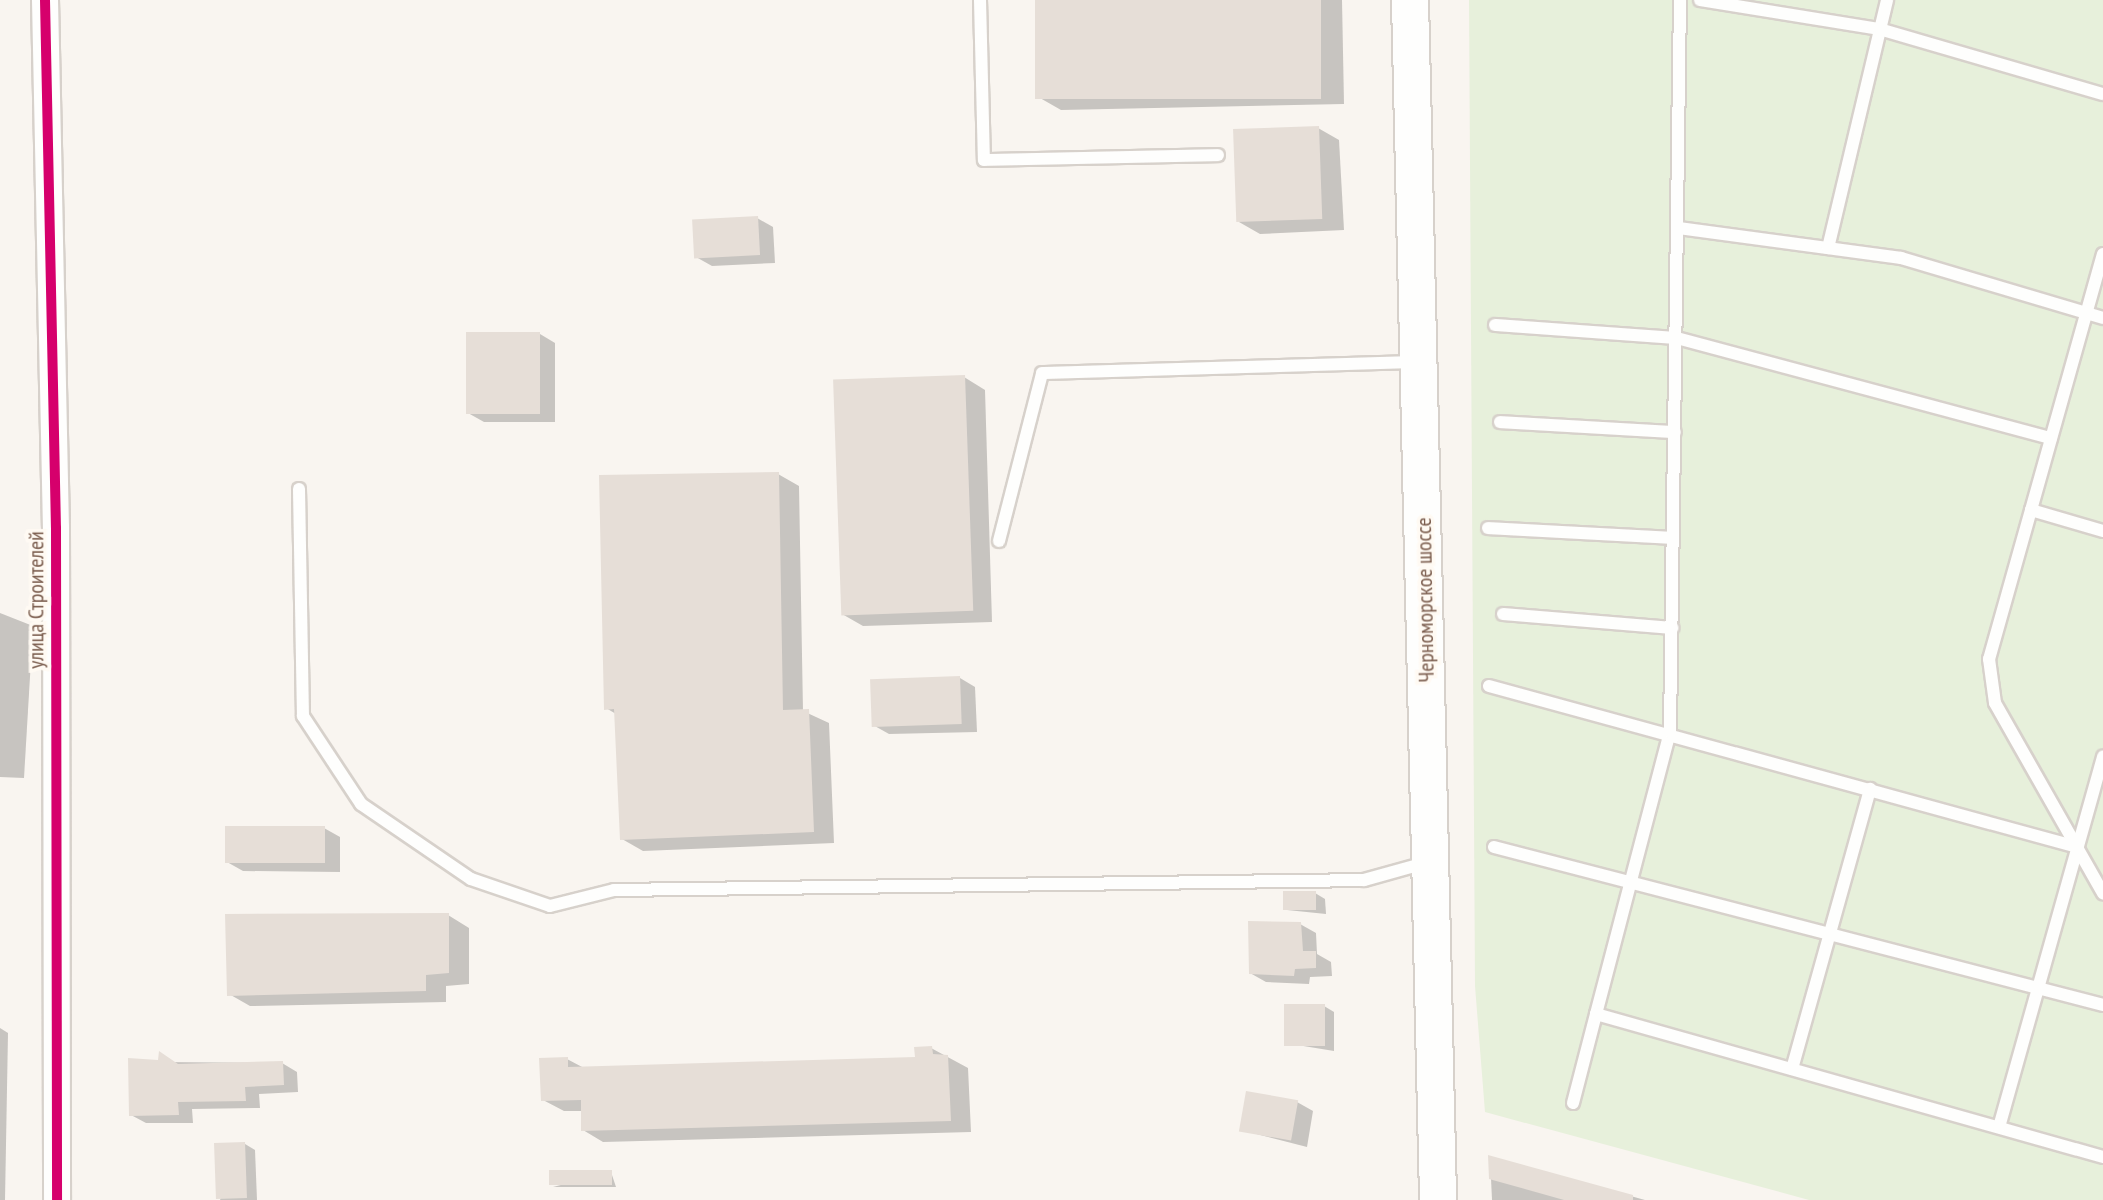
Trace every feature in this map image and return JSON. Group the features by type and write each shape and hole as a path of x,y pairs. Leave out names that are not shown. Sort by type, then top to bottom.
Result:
{"main road":[{"name":"Черноморское шоссе","path":"1410,0 1438,1200"}],"street":[{"name":"улица Строителей","path":"45,0 56,528 57,1200"}],"lane":[{"path":"980,0 984,160 1218,155"},
{"path":"1573,1103 1670,732 1680,0"},
{"path":"1700,0 1879,29 2103,94"},
{"path":"1828,248 1887,0"},
{"path":"1679,228 1901,258 2103,318"},
{"path":"2103,254 1989,659 1995,703 2103,893"},
{"path":"1495,325 1677,338 2051,438"},
{"path":"999,541 1042,373 1419,362"},
{"path":"1500,422 1675,432"},
{"path":"299,489 303,716 361,804 471,879 550,906 614,890 1364,880 1432,861"},
{"path":"2031,510 2103,531"},
{"path":"1488,528 1673,538"},
{"path":"1503,614 1672,628"},
{"path":"1489,686 1670,732 2077,847"},
{"path":"1999,1127 2036,986 2103,756"},
{"path":"1792,1069 1870,789"},
{"path":"1494,847 1630,877 2103,1005"},
{"path":"1596,1014 2103,1157"}],"green space":[{"path":"1469,0 2103,0 2103,1200 1809,1200 1485,1112 1475,986"}],"building":[{"path":"1035,0 1321,0 1321,99 1035,99"},
{"path":"1319,126 1322,219 1236,222 1233,129"},
{"path":"758,216 760,255 694,258 692,219"},
{"path":"466,332 540,332 540,414 466,414"},
{"path":"965,375 973,611 841,615 833,380"},
{"path":"779,472 783,710 809,709 814,832 620,840 614,709 604,710 599,475"},
{"path":"960,676 962,724 872,727 870,679"},
{"path":"225,826 325,826 325,863 225,863"},
{"path":"1283,891 1316,891 1316,910 1283,910"},
{"path":"449,913 449,973 426,975 426,991 227,996 225,914"},
{"path":"1248,921 1301,922 1303,951 1316,951 1316,968 1295,969 1294,976 1249,974"},
{"path":"1284,1004 1325,1004 1325,1046 1284,1046"},
{"path":"932,1046 933,1054 948,1055 951,1121 581,1131 581,1100 541,1101 539,1058 568,1057 568,1067 915,1057 914,1047"},
{"path":"159,1051 178,1064 283,1061 284,1085 245,1087 246,1101 178,1102 179,1115 129,1116 128,1058 158,1060"},
{"path":"1246,1091 1298,1100 1291,1141 1239,1131"},
{"path":"245,1142 247,1198 216,1199 214,1143"},
{"path":"1488,1155 1633,1195 1633,1200 1564,1200 1489,1179"},
{"path":"549,1170 612,1170 612,1185 549,1185"}],"cycle path":[{"path":"45,0 56,528 57,1200"}]}
